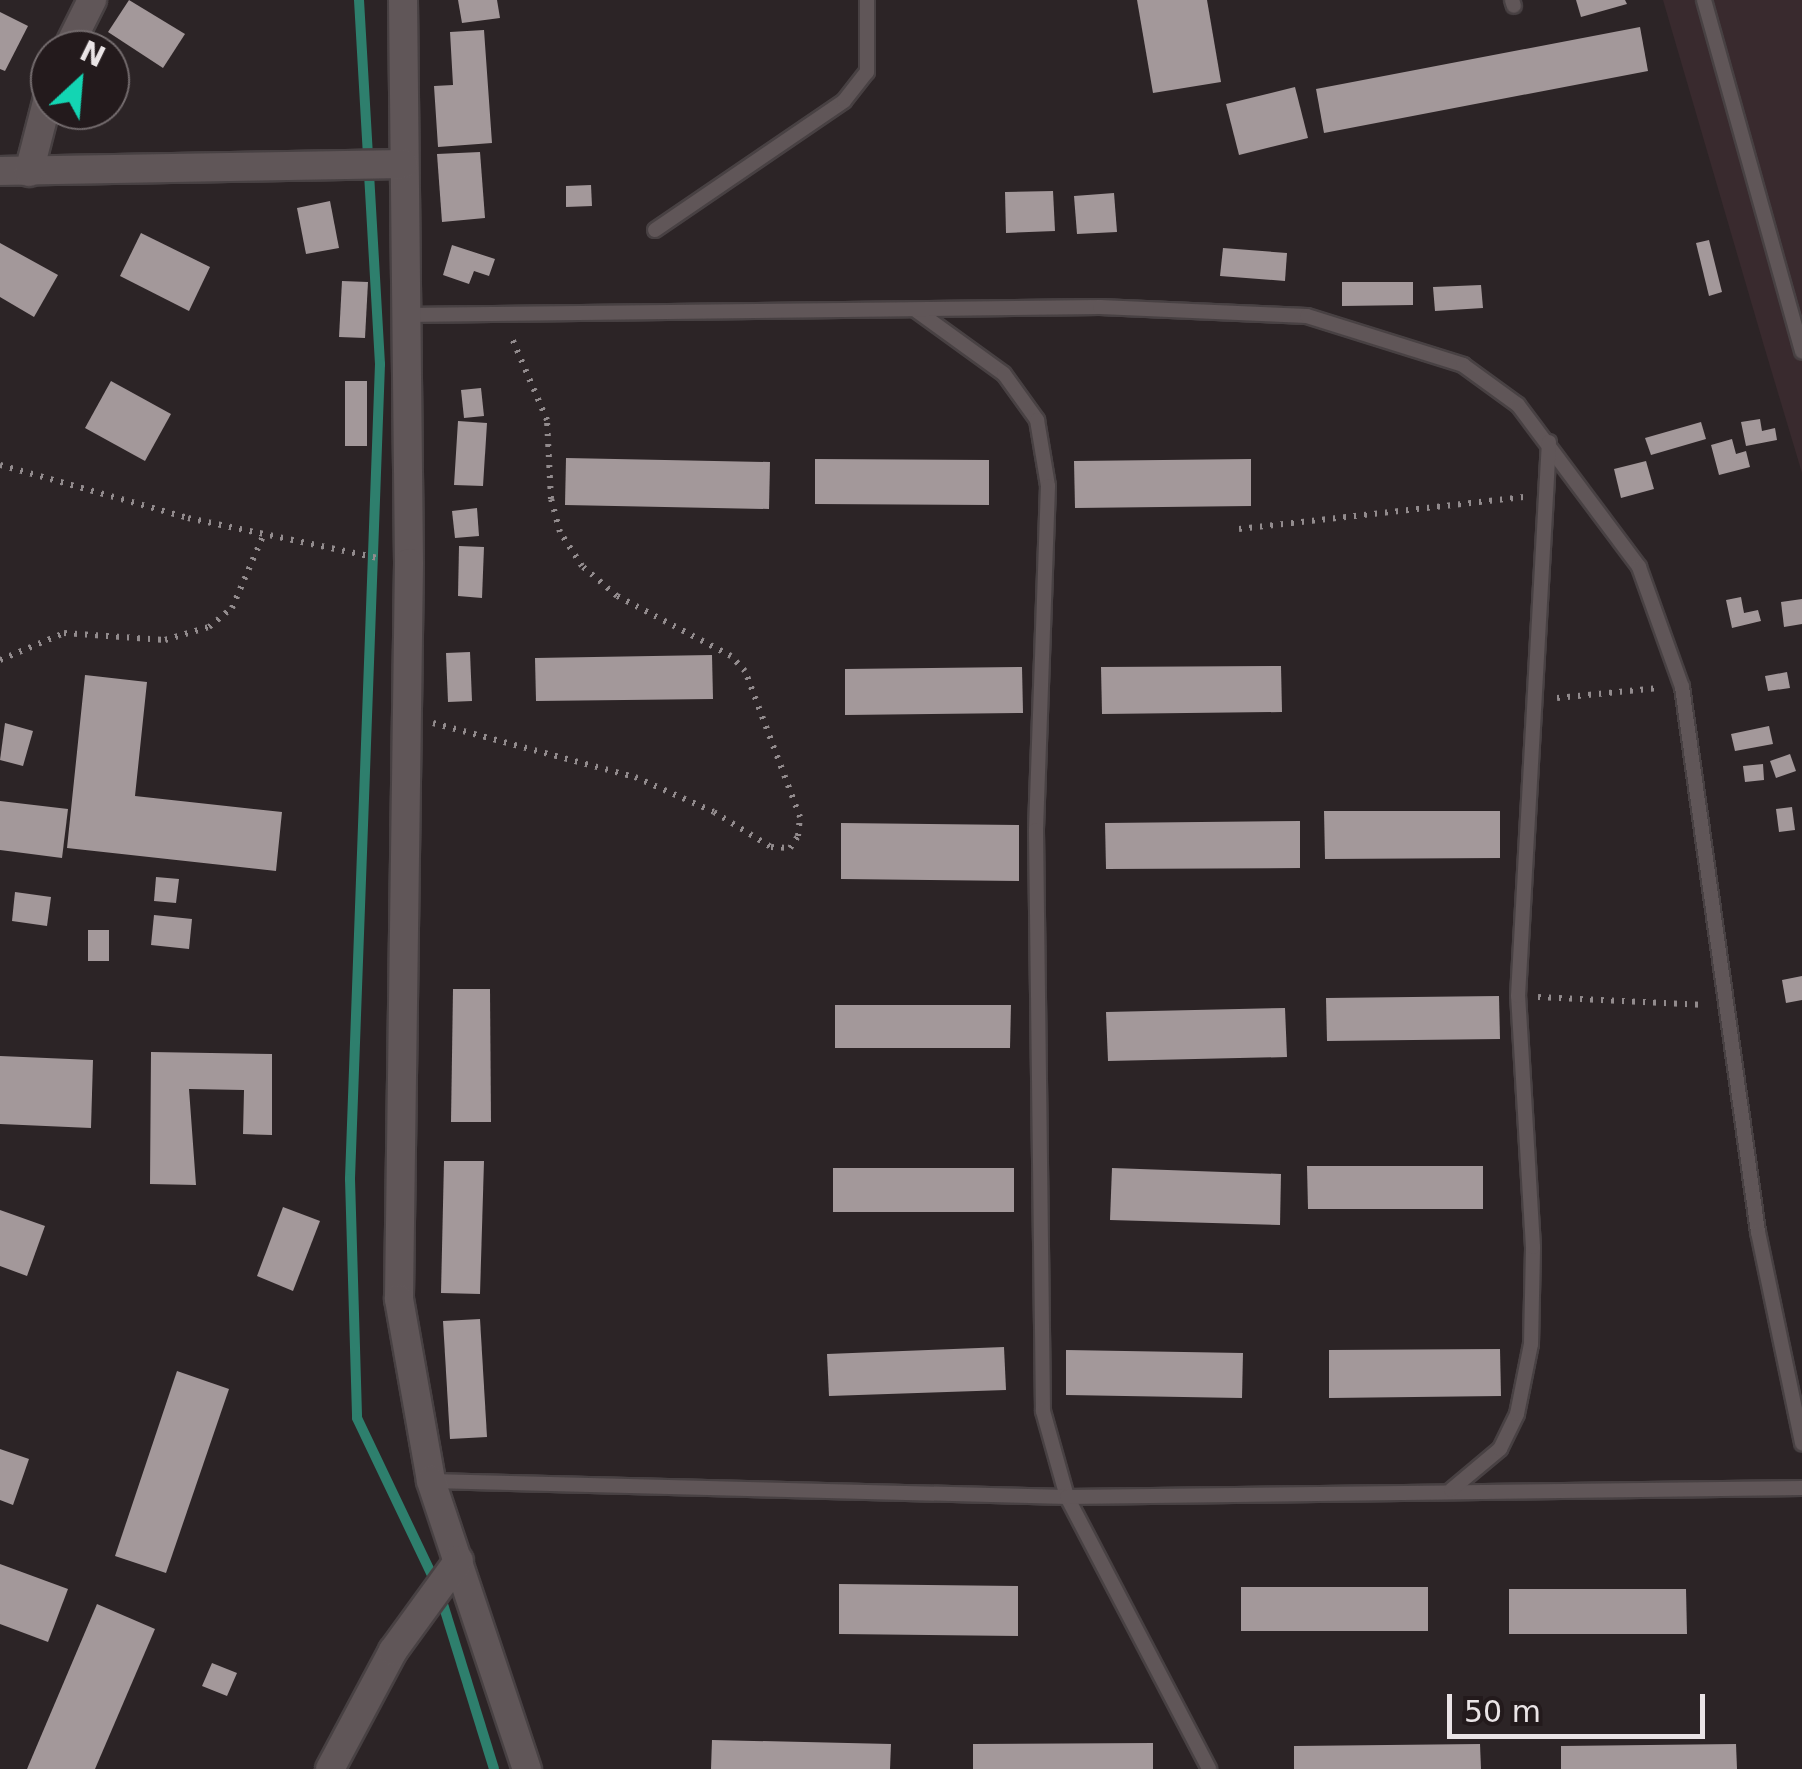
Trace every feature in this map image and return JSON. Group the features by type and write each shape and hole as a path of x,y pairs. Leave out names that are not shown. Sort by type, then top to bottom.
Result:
{"street":[{"path":"77,30 92,0"},
{"path":"403,0 409,563 399,1299 431,1481 527,1769"},
{"path":"29,172 40,130"},
{"path":"0,172 404,164"},
{"path":"330,1769 393,1651 459,1560"}],"lane":[{"path":"655,230 844,101 867,72 867,0"},
{"path":"1704,0 1802,352"},
{"path":"404,315 1100,307 1306,316 1463,365 1518,404 1639,567 1682,686 1732,1008 1758,1232 1802,1443"},
{"path":"916,310 1004,374 1037,420 1048,486 1036,830 1043,1412 1066,1497 1209,1769"},
{"path":"1447,1492 1477,1474 1500,1448 1517,1414 1531,1344 1534,1247 1518,996 1531,702 1549,442"},
{"path":"431,1481 1066,1497 1802,1488"}],"path":[{"path":"406,716 635,777 714,812 770,847 790,848 798,836 800,817 745,671 731,656 617,596 582,566 560,532 551,500 548,420 502,316"},
{"path":"0,465 263,536 409,563"},
{"path":"1239,529 1547,494"},
{"path":"0,660 64,633 165,640 209,628 232,608 263,536"},
{"path":"1531,702 1682,686"},
{"path":"1518,996 1732,1008"}],"shaded area":[{"path":"1663,0 1802,0 1802,473 1764,346"}],"building":[{"path":"129,0 185,34 163,68 130,46 130,30 109,30"},
{"path":"458,0 497,0 500,18 462,23"},
{"path":"1137,0 1207,0 1221,82 1153,93"},
{"path":"1576,0 1625,0 1627,4 1581,17"},
{"path":"0,12 28,26 5,71 0,69"},
{"path":"1640,27 1648,71 1324,133 1316,89"},
{"path":"484,30 492,143 438,147 434,86 453,85 450,32"},
{"path":"1295,87 1308,138 1239,155 1226,104"},
{"path":"480,152 485,218 442,222 437,154"},
{"path":"591,185 592,206 566,207 566,186"},
{"path":"1053,191 1055,231 1006,233 1005,192"},
{"path":"1114,193 1117,232 1077,234 1074,196"},
{"path":"330,201 339,248 306,254 297,208"},
{"path":"141,233 210,267 189,311 120,276"},
{"path":"1709,240 1722,292 1709,296 1696,243"},
{"path":"0,243 58,275 34,317 0,297"},
{"path":"452,245 495,259 489,276 474,271 469,284 443,275"},
{"path":"1223,248 1287,253 1285,281 1220,276"},
{"path":"342,281 368,282 365,338 339,337"},
{"path":"1342,282 1413,282 1413,305 1342,306"},
{"path":"1481,285 1483,308 1435,311 1433,287"},
{"path":"111,381 171,414 145,461 85,428"},
{"path":"345,381 367,381 367,446 345,446"},
{"path":"481,388 484,416 464,418 461,390"},
{"path":"1760,419 1762,431 1775,428 1777,440 1746,446 1741,422"},
{"path":"458,421 487,423 483,486 454,485"},
{"path":"1701,422 1706,439 1651,455 1645,438"},
{"path":"1732,439 1736,454 1746,451 1750,467 1719,475 1711,445"},
{"path":"566,458 770,462 769,509 565,505"},
{"path":"815,459 989,460 989,505 815,504"},
{"path":"1251,459 1251,506 1075,508 1074,461"},
{"path":"1646,461 1654,489 1621,498 1614,469"},
{"path":"477,508 479,536 455,538 452,511"},
{"path":"459,546 484,547 482,598 458,596"},
{"path":"1741,597 1744,613 1758,610 1761,621 1732,628 1726,600"},
{"path":"1802,599 1802,624 1784,627 1781,602"},
{"path":"470,652 472,701 448,702 446,653"},
{"path":"712,655 713,699 536,701 535,658"},
{"path":"1281,666 1282,712 1102,714 1101,667"},
{"path":"1022,667 1023,713 845,715 845,669"},
{"path":"1787,672 1790,688 1768,691 1765,676"},
{"path":"85,675 147,682 135,796 282,812 276,871 67,848"},
{"path":"5,723 33,731 23,766 0,760"},
{"path":"1769,726 1773,744 1735,751 1731,734"},
{"path":"1790,754 1796,771 1776,778 1770,761"},
{"path":"1763,764 1764,780 1745,782 1743,766"},
{"path":"0,801 68,809 62,858 0,850"},
{"path":"1792,807 1795,830 1779,832 1776,809"},
{"path":"1324,811 1500,811 1500,858 1325,859"},
{"path":"1300,821 1300,868 1106,869 1105,823"},
{"path":"841,823 1019,825 1019,881 841,879"},
{"path":"156,877 179,879 176,903 154,901"},
{"path":"15,892 51,897 47,926 12,921"},
{"path":"154,915 192,919 189,949 151,945"},
{"path":"88,930 109,930 109,961 88,961"},
{"path":"1802,976 1802,1000 1786,1003 1782,980"},
{"path":"453,989 490,989 491,1122 451,1122"},
{"path":"1499,996 1500,1039 1327,1041 1326,998"},
{"path":"835,1005 1011,1005 1010,1048 835,1048"},
{"path":"1285,1008 1287,1057 1108,1061 1106,1012"},
{"path":"151,1052 272,1054 272,1135 243,1134 244,1090 189,1089 196,1185 150,1184"},
{"path":"0,1056 93,1060 91,1128 0,1124"},
{"path":"444,1161 484,1161 480,1294 441,1293"},
{"path":"1307,1166 1483,1166 1483,1209 1308,1209"},
{"path":"833,1168 1014,1168 1014,1212 833,1212"},
{"path":"1112,1168 1281,1174 1280,1225 1110,1220"},
{"path":"283,1207 320,1221 293,1291 257,1276"},
{"path":"0,1210 45,1226 27,1276 0,1266"},
{"path":"480,1319 487,1437 450,1439 443,1321"},
{"path":"1004,1347 1006,1390 829,1396 827,1354"},
{"path":"1500,1349 1501,1396 1329,1398 1329,1350"},
{"path":"1066,1350 1243,1353 1242,1398 1066,1395"},
{"path":"177,1371 229,1389 166,1573 115,1556"},
{"path":"0,1449 29,1459 13,1505 0,1500"},
{"path":"0,1564 68,1589 48,1642 0,1624"},
{"path":"839,1584 1018,1586 1018,1636 839,1634"},
{"path":"1241,1587 1428,1587 1428,1631 1241,1631"},
{"path":"1509,1589 1686,1589 1687,1634 1509,1634"},
{"path":"97,1604 155,1629 95,1769 27,1769"},
{"path":"212,1663 237,1673 227,1696 202,1686"},
{"path":"712,1740 891,1744 890,1769 711,1769"},
{"path":"1153,1743 1153,1769 973,1769 973,1744"},
{"path":"1480,1744 1481,1769 1294,1769 1294,1746"},
{"path":"1736,1744 1737,1769 1561,1769 1561,1746"}],"waterway":[{"path":"359,0 380,364 350,1179 357,1418 438,1588 494,1769"}]}
